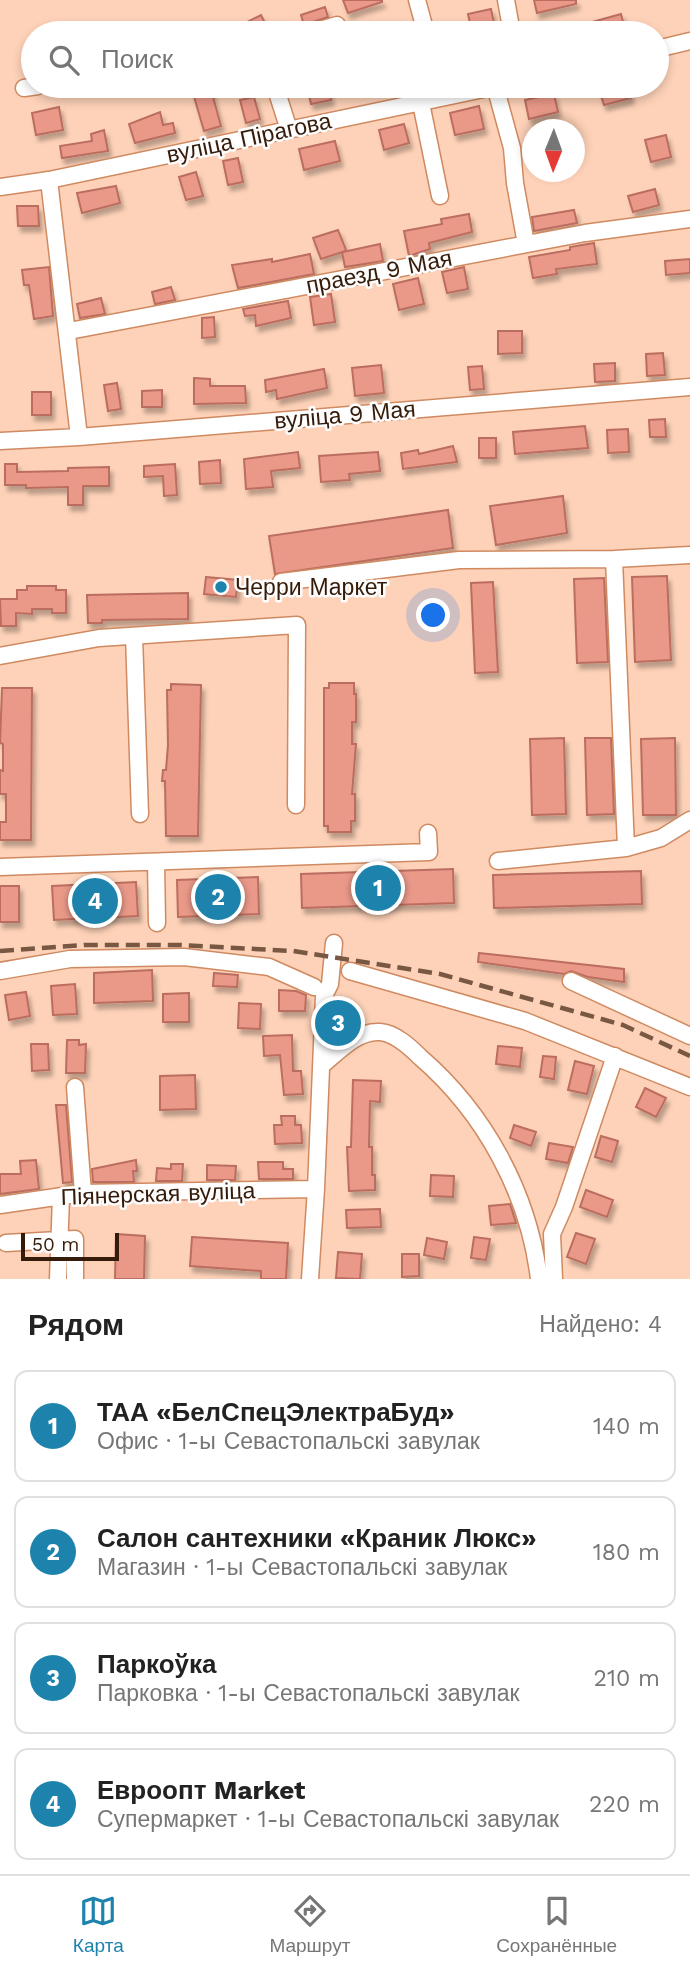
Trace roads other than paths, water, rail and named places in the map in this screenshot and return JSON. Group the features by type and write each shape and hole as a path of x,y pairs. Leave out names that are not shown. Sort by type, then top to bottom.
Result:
{"street":[{"path":"417,0 423,21"},
{"path":"506,0 510,21"},
{"path":"669,46 690,41"},
{"path":"279,98 289,130"},
{"name":"вуліца Пірагова","path":"0,187 49,180 421,103 430,98"},
{"path":"499,98 512,148 526,244"},
{"path":"421,103 440,197"},
{"path":"49,180 79,437"},
{"name":"праезд 9 Мая","path":"68,331 585,233 690,219"},
{"name":"вуліца 9 Мая","path":"0,441 79,437 690,387"},
{"path":"281,582 459,560 614,559 690,555"},
{"path":"614,559 626,848"},
{"path":"0,656 99,638 297,625 296,805"},
{"path":"134,636 140,814"},
{"path":"498,861 626,848 661,838 690,820"},
{"path":"0,867 429,852 428,833"},
{"path":"156,862 157,923"},
{"path":"319,991 330,984 334,943"},
{"path":"0,971 70,959 184,957 269,967 319,991"},
{"path":"350,971 524,1021 690,1087"},
{"path":"571,981 690,1036"},
{"path":"310,1279 321,1066 319,991"},
{"path":"321,1066 355,1038 377,1032 392,1035 435,1069 460,1097 505,1166 529,1227 539,1279"},
{"path":"554,1279 552,1234 564,1207 615,1056"},
{"path":"75,1087 83,1193"},
{"name":"Піянерская вуліца","path":"0,1205 83,1193 316,1189"},
{"path":"58,1279 61,1197"},
{"path":"6,1244 75,1239 75,1279"}],"railway":[{"path":"0,951 84,945 181,945 293,951 440,974 623,1025 690,1056"}],"place":[{"name":"Черри Маркет","path":"221,587"},
{"name":"ТАА «БелСпецЭлектраБуд»","path":"378,888"},
{"name":"Салон сантехники «Краник Люкс»","path":"218,897"},
{"name":"Евроопт Market","path":"95,901"},
{"name":"Паркоўка","path":"338,1023"}]}
